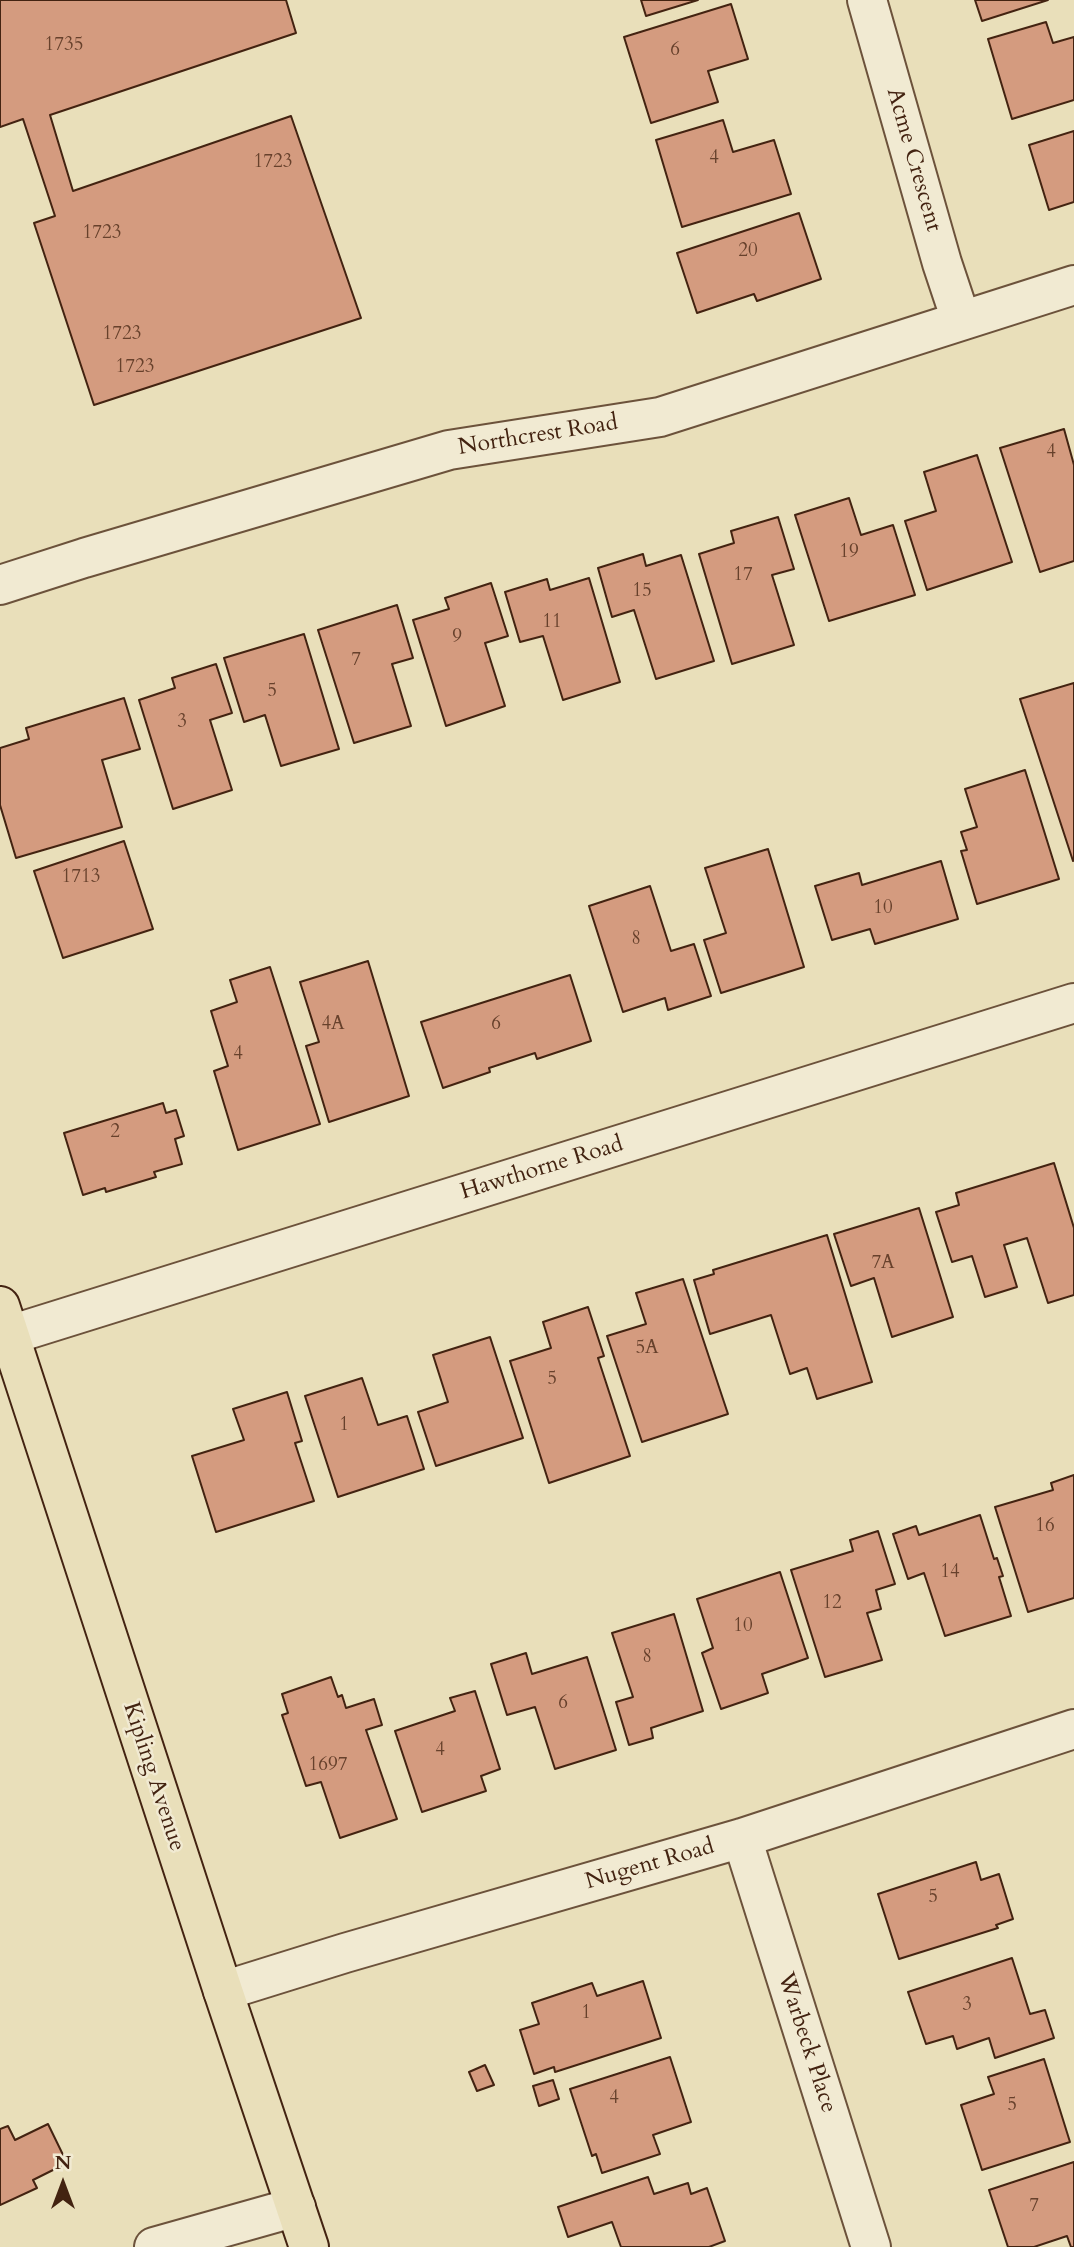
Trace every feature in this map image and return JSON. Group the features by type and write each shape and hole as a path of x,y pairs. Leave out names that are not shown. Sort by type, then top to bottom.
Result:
{"main road":[{"name":"Kipling Avenue","path":"5,1321 309,2247"}],"street":[{"name":"Acme Crescent","path":"867,0 942,263 961,320"},
{"name":"Northcrest Road","path":"0,585 449,450 660,417 1074,285"},
{"name":"Hawthorne Road","path":"5,1321 1074,1003"},
{"name":"Nugent Road","path":"223,1991 742,1838 1074,1729"},
{"name":"Warbeck Place","path":"742,1838 871,2247"},
{"path":"154,2247 296,2207"}],"building":[{"path":"0,0 286,0 296,33 50,115 73,191 291,116 361,318 94,405 34,223 55,216 23,119 0,127"},
{"path":"641,0 698,0 646,16"},
{"path":"975,0 1048,0 982,21"},
{"path":"731,4 748,59 708,71 718,102 651,123 624,37"},
{"path":"1046,22 1053,43 1074,37 1074,100 1012,119 988,39"},
{"path":"723,120 733,152 774,140 791,194 682,227 656,140"},
{"path":"1074,131 1074,202 1049,210 1029,145"},
{"path":"799,213 821,279 757,301 754,294 697,313 677,253"},
{"path":"1064,429 1074,465 1074,561 1040,572 1000,448"},
{"path":"977,455 1012,562 927,590 905,521 936,511 924,472"},
{"path":"849,498 861,535 893,525 915,595 829,621 795,515"},
{"path":"778,517 794,569 772,575 794,645 732,664 699,554 734,543 731,531"},
{"path":"643,554 646,566 681,555 714,661 656,679 634,610 612,617 598,568"},
{"path":"589,578 620,682 563,700 543,636 520,642 505,592 547,579 550,590"},
{"path":"491,583 508,636 485,643 505,706 446,726 413,620 449,609 445,598"},
{"path":"397,605 413,658 392,664 411,726 354,743 318,630"},
{"path":"304,634 339,749 281,766 265,715 244,722 224,658"},
{"path":"216,664 232,713 210,720 232,790 173,809 139,700 175,688 172,678"},
{"path":"1074,683 1074,860 1073,861 1020,699"},
{"path":"124,698 140,749 102,760 122,827 16,858 0,805 0,748 29,739 26,728"},
{"path":"1025,770 1059,879 977,904 961,851 967,850 961,832 977,827 965,789"},
{"path":"124,841 153,929 63,958 34,871"},
{"path":"768,849 804,967 721,993 704,940 726,933 705,868"},
{"path":"941,861 958,919 875,944 870,929 832,940 815,886 859,873 862,885"},
{"path":"650,886 671,951 694,944 711,996 668,1010 665,998 623,1012 589,906"},
{"path":"368,961 409,1096 329,1122 306,1046 319,1042 300,982"},
{"path":"270,967 320,1124 238,1150 214,1071 228,1066 211,1011 237,1002 230,980"},
{"path":"570,975 591,1041 537,1059 535,1053 489,1068 490,1072 443,1088 421,1022"},
{"path":"163,1103 166,1113 176,1110 184,1136 175,1139 182,1164 154,1172 156,1177 106,1192 105,1188 83,1195 64,1133"},
{"path":"1054,1163 1074,1228 1074,1295 1048,1303 1027,1238 1004,1245 1017,1287 985,1297 972,1256 952,1262 936,1212 959,1205 956,1193"},
{"path":"919,1208 953,1317 892,1337 874,1278 851,1286 834,1234"},
{"path":"827,1235 872,1382 817,1399 807,1368 790,1374 771,1315 710,1334 694,1280 714,1274 713,1270"},
{"path":"683,1279 728,1414 642,1442 607,1336 646,1324 636,1293"},
{"path":"588,1307 604,1356 598,1358 630,1456 549,1483 510,1361 551,1348 543,1322"},
{"path":"490,1337 523,1438 436,1466 418,1412 448,1402 433,1355"},
{"path":"362,1378 378,1425 407,1416 424,1469 338,1497 305,1396"},
{"path":"287,1392 302,1441 295,1443 314,1501 216,1532 192,1456 244,1440 233,1409"},
{"path":"1074,1475 1074,1598 1028,1612 995,1507 1053,1490 1051,1483"},
{"path":"980,1515 994,1559 997,1558 1003,1576 999,1577 1011,1616 945,1636 924,1573 908,1579 893,1534 916,1526 919,1535"},
{"path":"878,1531 895,1584 876,1590 881,1609 867,1613 882,1660 825,1677 791,1570 853,1551 850,1540"},
{"path":"780,1572 808,1658 762,1674 768,1693 721,1709 702,1653 713,1648 697,1599"},
{"path":"674,1614 703,1711 651,1728 653,1738 629,1745 616,1702 633,1697 612,1633"},
{"path":"526,1653 532,1674 587,1657 616,1750 555,1769 535,1707 507,1715 491,1664"},
{"path":"331,1677 338,1697 342,1695 346,1708 374,1699 382,1725 366,1730 397,1819 340,1838 321,1782 306,1786 282,1715 288,1713 282,1694"},
{"path":"475,1691 500,1769 481,1776 486,1791 422,1812 395,1731 455,1711 450,1698"},
{"path":"976,1862 981,1880 999,1874 1013,1919 996,1925 998,1928 899,1959 878,1894"},
{"path":"1012,1958 1030,2014 1045,2010 1054,2038 995,2058 989,2038 957,2049 953,2036 926,2044 908,1992"},
{"path":"643,1981 661,2038 555,2072 554,2067 534,2074 520,2030 539,2024 532,2003 592,1983 597,1996"},
{"path":"670,2057 691,2122 653,2135 660,2154 602,2173 596,2154 592,2156 570,2089"},
{"path":"1044,2059 1070,2142 982,2170 961,2105 994,2094 988,2077"},
{"path":"485,2065 494,2085 477,2091 469,2072"},
{"path":"553,2080 559,2099 539,2106 533,2086"},
{"path":"48,2124 67,2163 33,2180 37,2188 0,2205 0,2129 8,2126 15,2140"},
{"path":"1074,2162 1074,2247 1071,2247 1067,2236 1034,2247 1008,2247 989,2190"},
{"path":"648,2177 654,2194 688,2183 691,2194 707,2188 725,2241 709,2247 621,2247 612,2222 568,2237 558,2207"}]}
